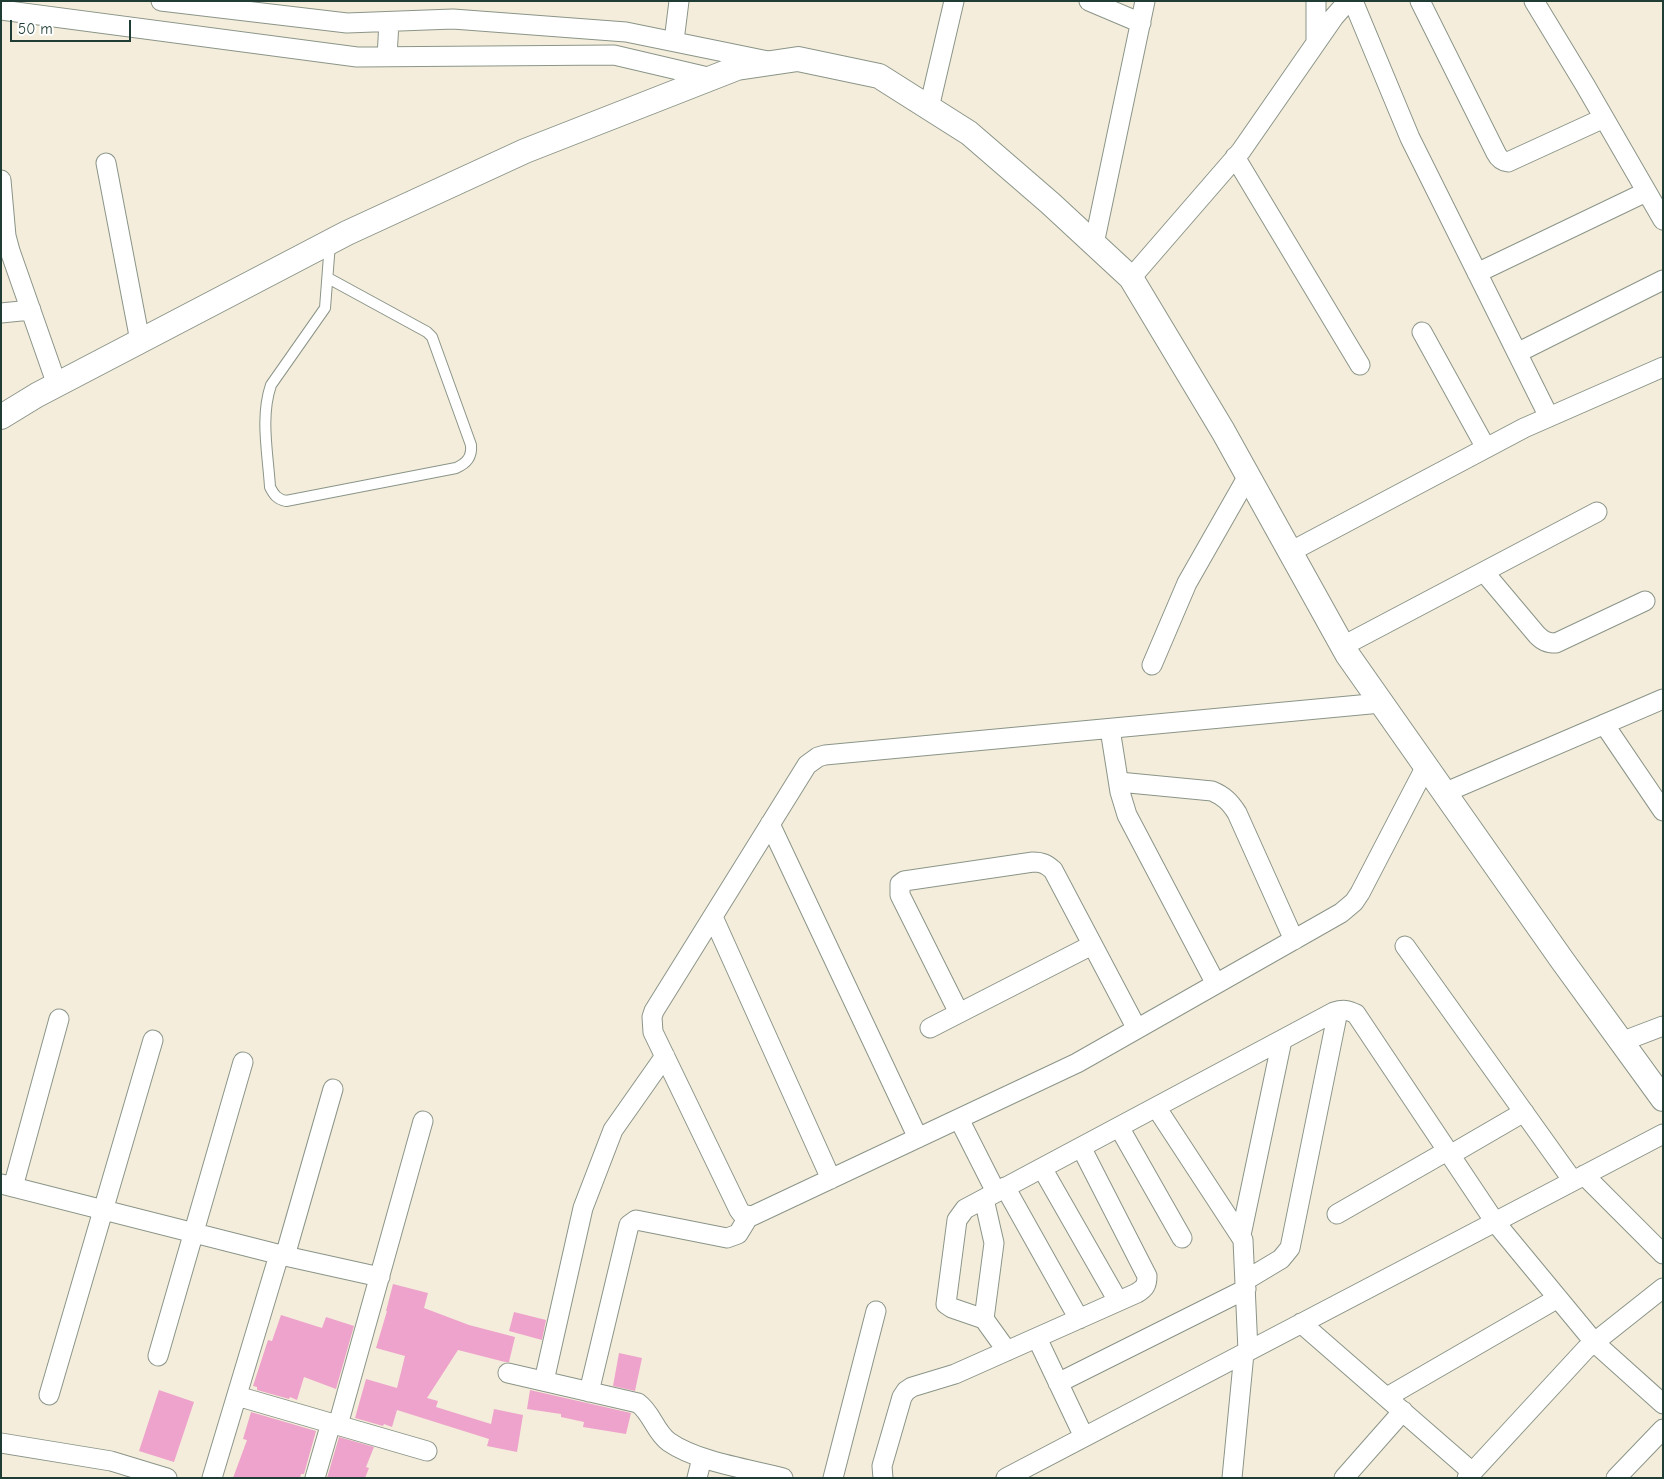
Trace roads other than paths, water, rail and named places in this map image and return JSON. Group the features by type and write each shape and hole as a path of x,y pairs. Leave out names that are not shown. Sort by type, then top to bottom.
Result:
{"street":[{"path":"161,1 347,23 453,19 626,32 775,62"},
{"path":"674,41 680,1"},
{"path":"929,108 954,1"},
{"path":"1088,1 1141,23"},
{"path":"1094,244 1145,1"},
{"path":"1316,1 1316,42"},
{"path":"1131,278 1235,157 1316,42 1348,1"},
{"path":"1354,1 1410,138 1548,417"},
{"path":"1420,1 1499,158 1508,162 1604,118"},
{"path":"1534,1 1663,220"},
{"path":"1,10 343,56 614,55 712,78"},
{"path":"387,57 389,22"},
{"path":"1,417 57,385 330,242 525,151 737,68 798,59 880,76 969,133 1050,203 1131,278 1218,422 1343,646 1444,793 1663,1099"},
{"path":"1235,157 1360,365"},
{"path":"106,163 140,341"},
{"path":"1,180 6,236 57,385"},
{"path":"1477,273 1646,192"},
{"path":"1517,354 1663,280"},
{"path":"1,313 31,310"},
{"path":"1422,332 1486,448"},
{"path":"1290,552 1548,417 1663,367"},
{"path":"1152,665 1187,582 1248,476"},
{"path":"1343,646 1597,512"},
{"path":"1484,572 1537,635 1543,641 1550,643 1556,643 1644,601"},
{"path":"1444,793 1663,699"},
{"path":"749,1216 742,1214 739,1210 653,1032 652,1024 654,1011 808,765 818,757 1381,703"},
{"path":"1604,724 1663,811"},
{"path":"1110,729 1127,815 1216,984"},
{"path":"589,1392 629,1225 632,1221 636,1220 727,1238 738,1234 749,1216 1077,1063 1294,940 1341,913 1354,902 1426,766"},
{"path":"1119,782 1212,792 1223,795 1238,813 1294,940"},
{"path":"770,824 918,1138"},
{"path":"959,1014 900,895 900,884 904,880 1040,862 1052,870 1137,1029"},
{"path":"713,917 831,1179"},
{"path":"930,1028 1092,945"},
{"path":"1405,946 1524,1112 1578,1178 1663,1254"},
{"path":"1007,1351 984,1318 949,1307 946,1300 957,1220 965,1209 1282,1040 1338,1011 1349,1010 1356,1014 1495,1222 1595,1342 1663,1404"},
{"path":"1058,1383 1246,1284 1282,1259 1290,1248 1338,1011"},
{"path":"59,1018 7,1186 282,1256 380,1277"},
{"path":"1621,1042 1663,1026"},
{"path":"49,1395 153,1040"},
{"path":"1241,1235 1282,1040"},
{"path":"544,1381 583,1208 607,1142 612,1130 665,1056"},
{"path":"158,1356 242,1062"},
{"path":"212,1478 333,1089"},
{"path":"1156,1106 1241,1235 1244,1246 1246,1352 1232,1478"},
{"path":"1337,1214 1524,1112"},
{"path":"959,1119 995,1193 1079,1319"},
{"path":"315,1478 380,1277 423,1122"},
{"path":"1119,1127 1182,1238"},
{"path":"1006,1478 1663,1134"},
{"path":"883,1478 882,1466 902,1397 906,1391 912,1387 955,1374 1037,1338 1143,1289 1147,1284 1147,1276 1081,1147"},
{"path":"1042,1168 1118,1301"},
{"path":"984,1318 994,1243 995,1193"},
{"path":"1301,1323 1387,1397 1470,1475 1586,1349 1663,1288"},
{"path":"1387,1397 1558,1298"},
{"path":"833,1478 876,1311"},
{"path":"1037,1338 1084,1437"},
{"path":"508,1373 638,1403 644,1408 663,1438 670,1443 702,1458 783,1478"},
{"path":"237,1396 427,1451"},
{"path":"1344,1478 1402,1411"},
{"path":"1616,1478 1663,1429"},
{"path":"1,1443 101,1459 123,1472 167,1478"},
{"path":"697,1478 702,1458"}],"lane":[{"path":"328,278 427,332 432,337 472,445 472,452 465,464 456,468 286,501 274,495 270,487 265,413 266,399 272,385 322,315 327,299 328,278 330,242"}]}
